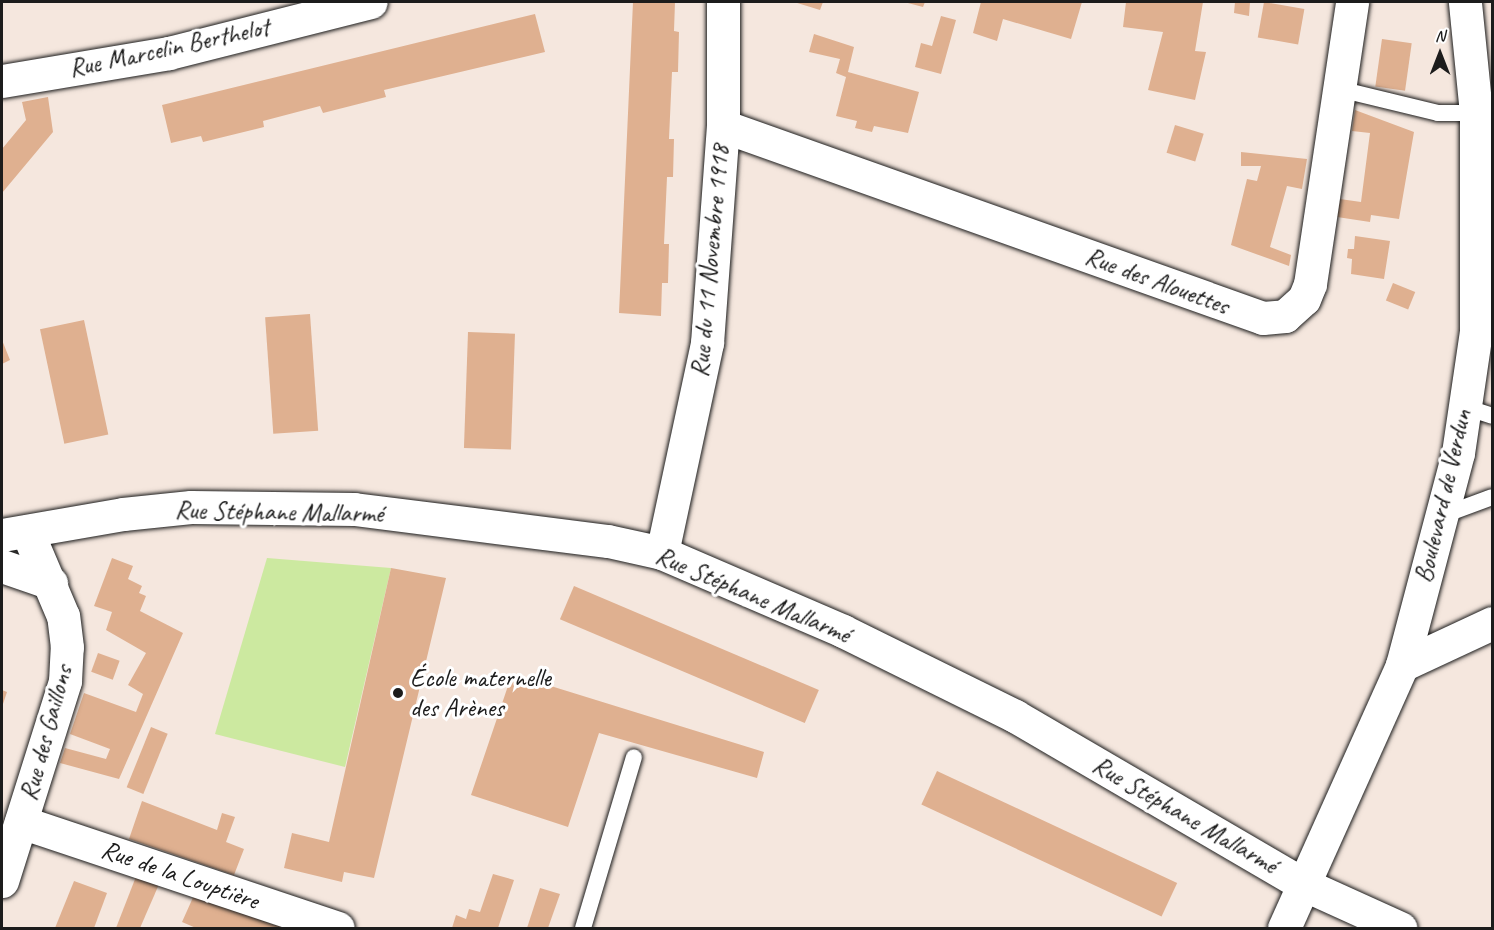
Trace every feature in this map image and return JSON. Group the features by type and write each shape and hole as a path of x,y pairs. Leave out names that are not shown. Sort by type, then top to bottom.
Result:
{"street":[{"name":"Rue Marcelin Berthelot","path":"2,81 169,53 371,2"},
{"name":"Rue du 11 Novembre 1918","path":"662,553 707,343 723,126 723,2"},
{"name":"Rue des Alouettes","path":"723,126 1263,318 1285,316 1295,309 1310,284 1352,2"},
{"name":"Boulevard de Verdun","path":"1284,928 1401,665 1458,453 1479,411 1476,331 1476,113 1465,2"},
{"name":"Rue Stéphane Mallarmé","path":"14,533 191,507 354,509 608,541 662,553 843,631 1015,716 1303,884 1400,928"},
{"name":"Rue des Gaillons","path":"2,881 65,681 67,647 63,615 51,583 14,533"},
{"path":"2,566 51,583"},
{"path":"1401,665 1492,623"},
{"name":"Rue de la Louptière","path":"21,822 338,928"}],"lane":[{"path":"1339,89 1438,113 1476,113"},
{"path":"1441,516 1492,497"},
{"path":"583,928 634,757"}],"green space":[{"path":"267,558 391,568 345,767 215,734"}],"building":[{"path":"633,2 675,2 674,31 679,32 678,72 672,72 669,139 674,139 673,177 667,177 664,244 669,244 668,283 662,283 661,316 619,313"},
{"path":"794,2 823,2 820,10"},
{"path":"904,2 925,2 923,7"},
{"path":"981,2 1082,2 1071,39 1003,19 997,41 973,33"},
{"path":"1126,2 1203,2 1195,51 1206,52 1195,100 1148,90 1163,32 1123,27"},
{"path":"1235,2 1250,2 1249,16 1234,13"},
{"path":"1264,2 1304,9 1298,45 1258,37"},
{"path":"535,14 545,52 384,90 386,97 323,113 320,106 263,121 264,127 203,142 201,136 171,143 162,105"},
{"path":"941,16 956,20 941,74 915,67 921,43 932,46"},
{"path":"814,34 854,47 848,72 919,92 908,133 874,126 872,132 855,128 857,121 836,116 846,77 836,73 840,59 809,52"},
{"path":"1382,39 1412,43 1405,91 1375,87"},
{"path":"48,97 53,132 2,193 2,149 26,120 22,102"},
{"path":"1355,110 1414,132 1399,219 1371,215 1370,222 1337,217 1340,199 1361,202 1370,133 1352,131"},
{"path":"1175,125 1204,134 1195,162 1167,153"},
{"path":"1241,152 1307,159 1302,189 1287,186 1270,247 1291,255 1289,266 1231,245 1247,179 1257,181 1261,166 1241,166"},
{"path":"1355,236 1390,241 1384,279 1351,274 1352,259 1347,258 1348,249 1354,249"},
{"path":"1393,283 1415,292 1408,310 1386,301"},
{"path":"310,314 318,431 273,434 265,317"},
{"path":"84,320 108,434 64,444 40,329"},
{"path":"468,332 515,334 511,450 464,448"},
{"path":"2,340 10,360 2,364"},
{"path":"112,558 133,566 128,579 142,586 139,593 146,596 140,611 183,633 119,779 60,763 65,748 106,759 110,749 70,734 84,693 136,712 143,694 128,685 146,653 106,630 112,612 94,606"},
{"path":"391,568 446,578 374,878 344,872 342,882 284,868 292,833 329,842"},
{"path":"574,586 819,690 805,723 560,619"},
{"path":"98,653 120,661 113,680 91,672"},
{"path":"512,674 764,752 757,778 599,733 568,827 471,795"},
{"path":"2,690 7,692 2,707"},
{"path":"151,727 168,734 143,794 127,787"},
{"path":"937,771 1177,883 1162,917 921,805"},
{"path":"142,801 217,830 222,813 235,817 226,842 244,849 234,875 129,839"},
{"path":"137,874 160,882 140,928 116,928"},
{"path":"493,874 514,880 498,928 452,928 456,915 466,919 469,909 480,912"},
{"path":"74,881 107,893 94,928 55,928"},
{"path":"540,888 560,894 548,928 527,928"},
{"path":"195,893 274,925 277,921 297,928 196,928 182,922"}],"place":[{"name":"École maternelle des Arènes","path":"398,693"}]}
